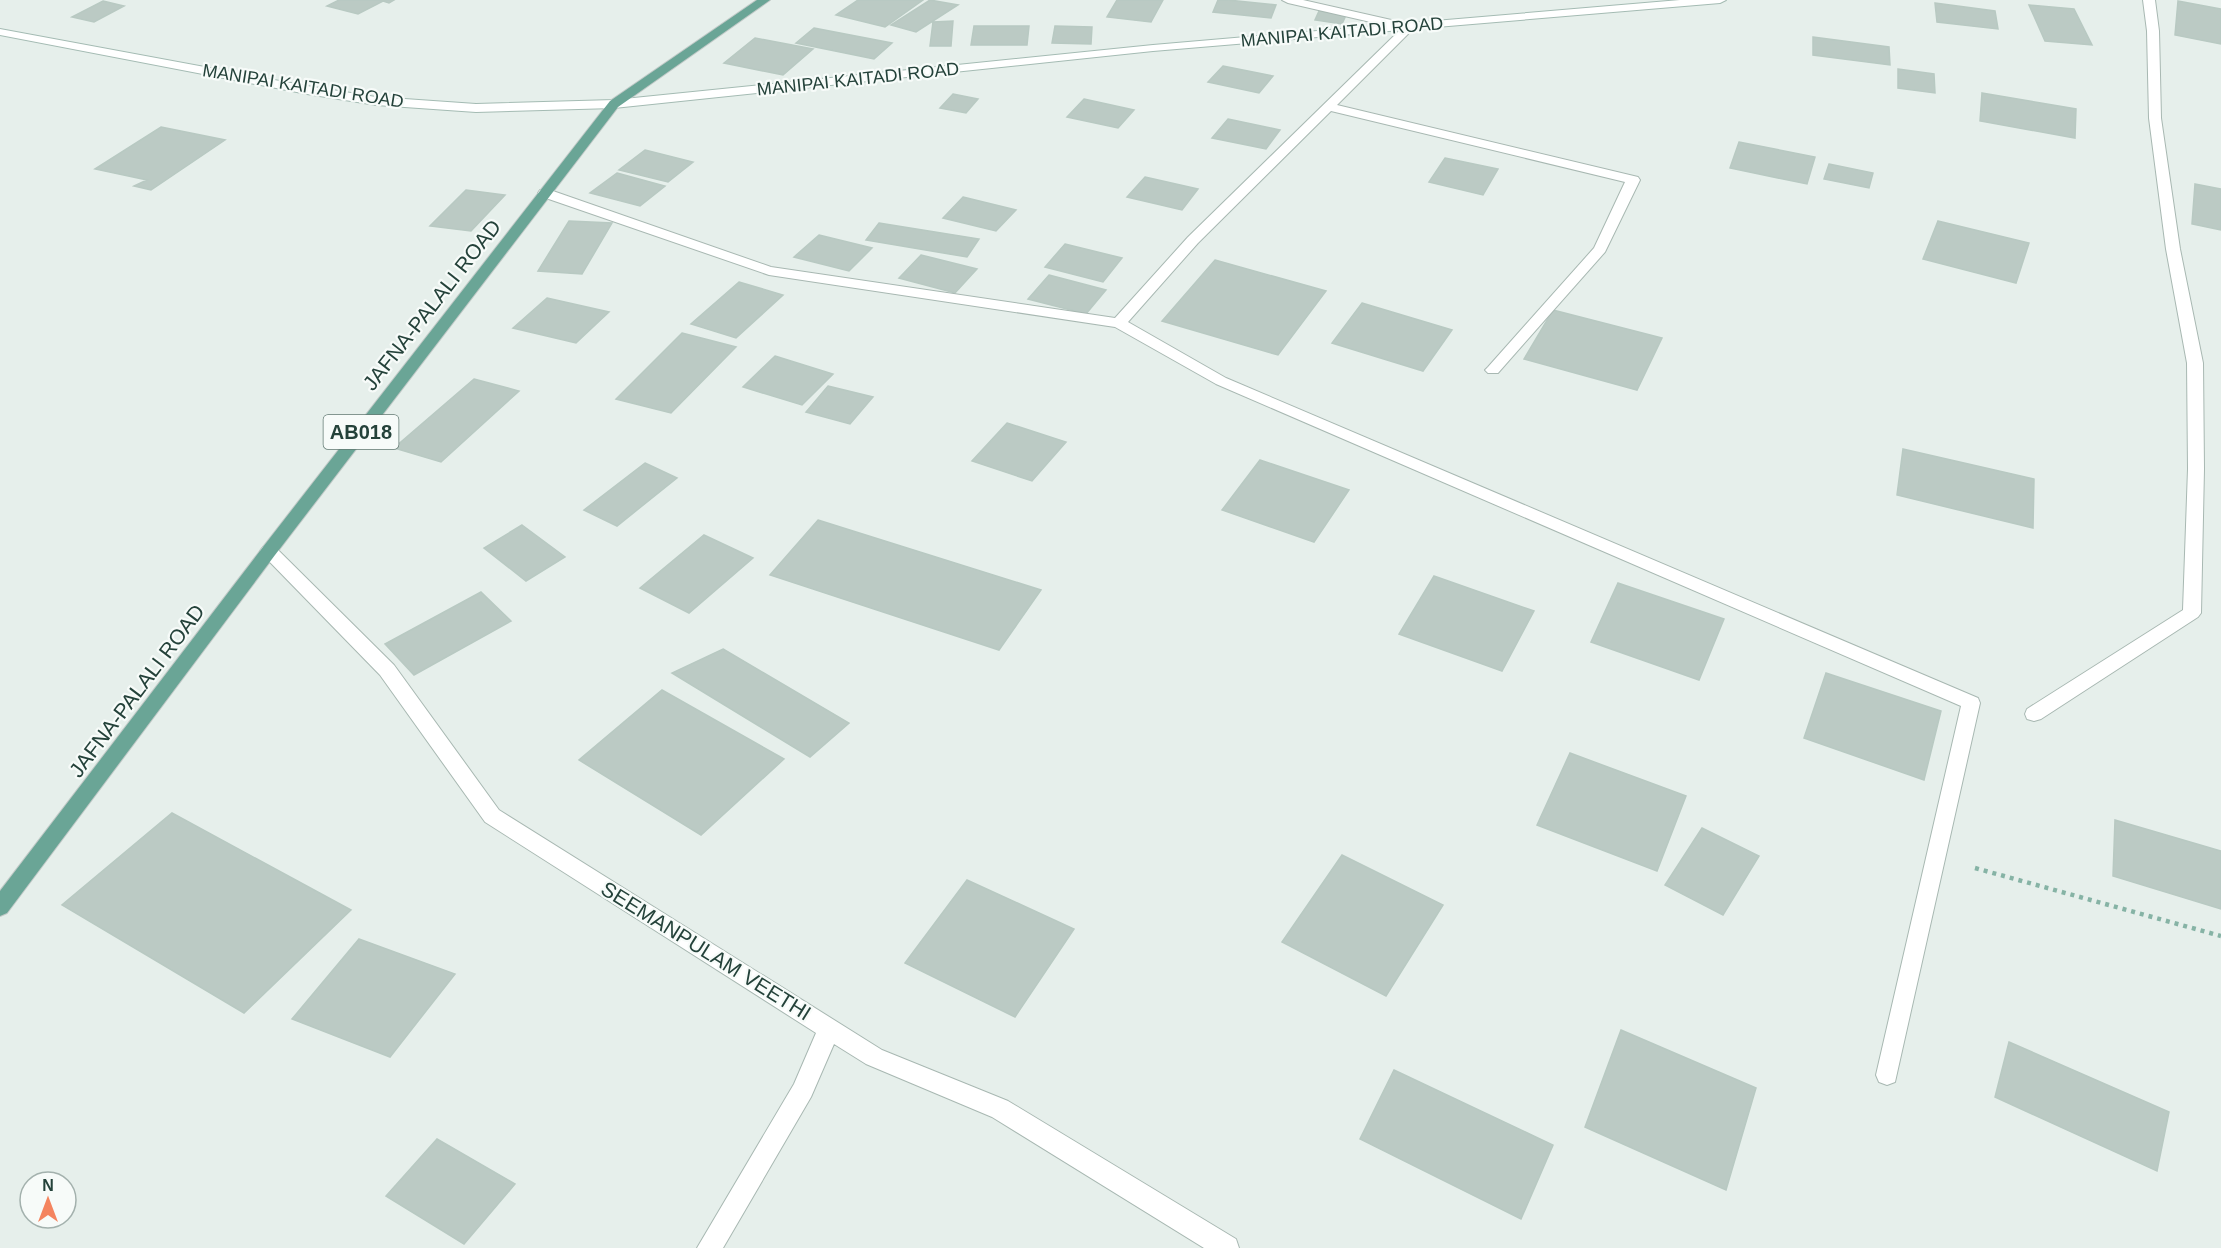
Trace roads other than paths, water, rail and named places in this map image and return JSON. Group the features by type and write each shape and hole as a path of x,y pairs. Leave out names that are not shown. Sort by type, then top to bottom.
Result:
{"main road":[{"name":"JAFNA-PALALI ROAD","path":"0,907 269,551 614,105 764,0"}],"street":[{"path":"1288,0 1409,27"},
{"name":"MANIPAI KAITADI ROAD","path":"0,32 376,101 476,108 614,105 1153,48 1720,0"},
{"path":"2034,714 2192,613 2196,468 2195,363 2173,249 2155,118 2153,31 2149,0"},
{"path":"1119,323 1193,240 1409,27"},
{"path":"1328,107 1633,180 1600,249 1493,370"},
{"path":"545,193 769,271 1119,323 1221,381 1971,703 1887,1076"},
{"name":"SEEMANPULAM VEETHI","path":"269,551 387,670 492,816 874,1057 1000,1109 1227,1248"},
{"path":"710,1248 803,1090 829,1029"}]}
